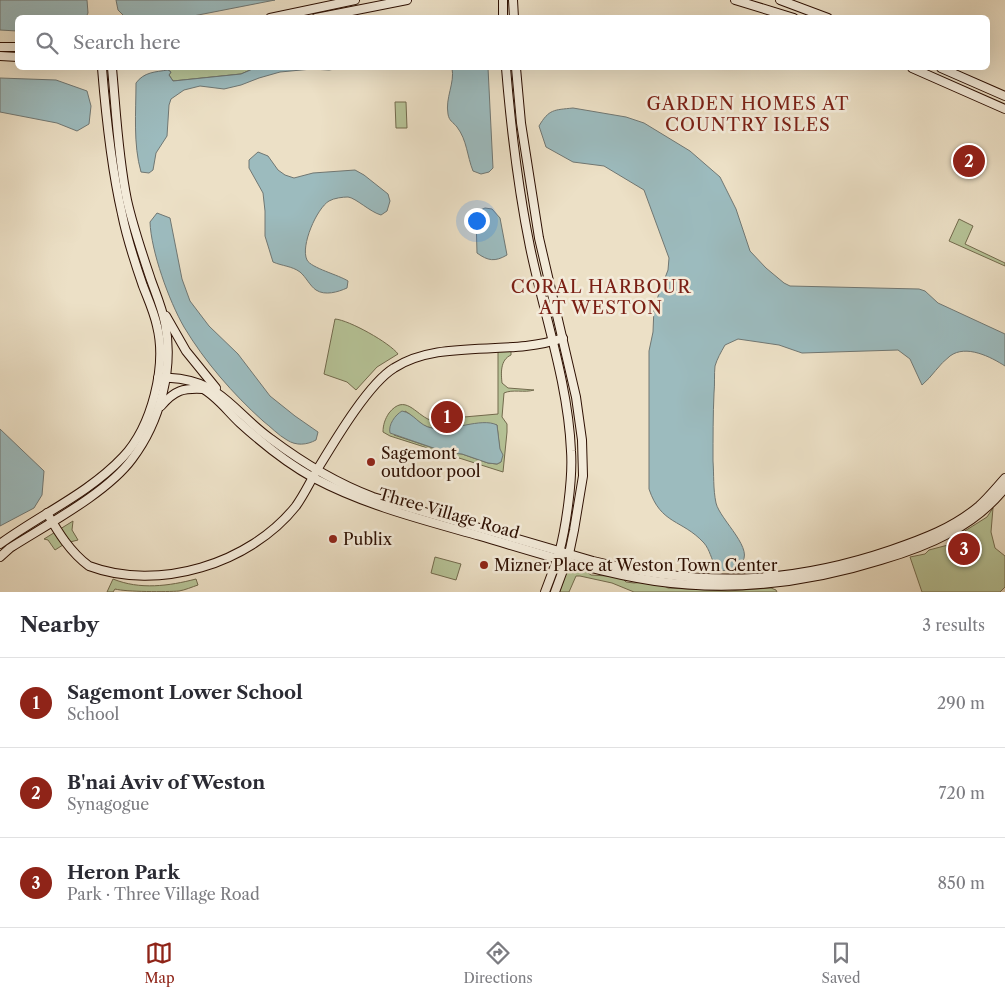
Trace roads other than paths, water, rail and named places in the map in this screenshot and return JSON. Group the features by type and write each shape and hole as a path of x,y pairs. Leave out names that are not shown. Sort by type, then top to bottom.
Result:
{"street":[{"path":"284,15 355,0"},
{"path":"331,15 408,0"},
{"path":"502,0 503,15"},
{"path":"513,0 514,15"},
{"path":"735,0 784,15"},
{"path":"780,0 820,15"},
{"path":"0,47 15,47"},
{"path":"0,56 15,57"},
{"path":"0,544 93,485 124,457 145,424 163,379 158,326 128,241 121,212 106,120 102,70"},
{"path":"0,557 10,548 99,490 131,460 144,442 159,407 167,346 165,324 161,306 136,237 127,200 112,70"},
{"path":"506,70 512,140 530,248 553,342 568,420 572,453 569,489 558,555 545,592"},
{"path":"516,70 521,124 538,229 576,396 582,440 583,476 574,530 568,557 555,592"},
{"path":"917,70 1005,109"},
{"path":"946,70 1005,96"},
{"path":"161,306 186,351 224,397"},
{"path":"205,575 229,563 268,535 296,506 356,410 375,384 392,368 436,352 534,346 563,338"},
{"name":"Three Village Road","path":"163,379 204,389 256,436 315,474 355,490 558,555 656,574 705,579 784,582 923,539 943,530 980,505 1005,478"},
{"name":"Three Village Road","path":"163,379 197,382 215,390 269,438 315,474"},
{"path":"159,407 176,392 184,389 204,389"},
{"name":"Three Village Road","path":"568,557 620,574 664,582 730,585 784,582 839,572 926,545 967,523 986,508 1005,488"},
{"path":"47,513 66,543 89,566 113,579 126,583"},
{"path":"656,574 664,582"}],"water":[{"path":"0,0 87,0 87,15 15,15 15,31 0,30"},
{"path":"116,0 275,0 198,15 123,15 118,10"},
{"path":"168,70 171,72 169,75 173,81 241,74 250,70 301,70 280,72 224,89 200,86 184,90 171,99 167,136 156,153 153,170 149,173 141,172 138,161 136,128 136,83 139,79 150,73"},
{"path":"452,70 488,70 493,168 489,172 481,174 473,171 463,137 450,120 447,108"},
{"path":"0,78 56,80 87,91 91,106 89,124 77,131 57,123 0,112"},
{"path":"573,108 626,117 644,123 690,151 720,177 736,209 750,251 784,283 790,286 919,289 925,291 938,303 1005,334 1005,366 978,353 963,351 946,359 922,385 910,359 898,350 802,353 779,345 738,339 725,345 715,366 714,492 719,510 741,543 744,558 738,566 731,569 718,569 704,543 696,535 666,516 654,501 649,489 649,351 653,332 654,307 668,270 669,258 644,190 604,166 573,162 546,147 539,126 543,120 553,111"},
{"path":"258,152 268,156 278,170 294,178 313,173 355,170 388,194 390,201 387,211 381,215 348,197 331,200 324,205 311,228 305,254 307,260 314,266 348,281 347,288 332,293 320,292 297,270 273,262 265,236 263,193 249,168 249,160"},
{"path":"485,208 492,209 500,218 507,255 495,260 485,258 477,253 476,217 478,211"},
{"path":"157,213 170,218 182,279 190,301 209,326 238,354 270,396 318,432 316,440 305,444 298,444 290,442 281,436 241,400 201,353 178,316 157,261 150,222"},
{"path":"402,411 410,414 427,427 432,428 440,429 474,423 497,425 500,449 503,455 501,462 497,464 488,463 462,454 445,452 390,433 393,421"},
{"path":"0,429 44,471 42,495 34,508 0,526"}],"place":[{"name":"B'nai Aviv of Weston","path":"969,161"},
{"name":"Sagemont Lower School","path":"447,417"},
{"name":"Sagemont outdoor pool","path":"371,462"},
{"name":"Publix","path":"333,539"},
{"name":"Heron Park","path":"964,549"},
{"name":"Mizner Place at Weston Town Center","path":"484,565"}],"district":[{"name":"GARDEN HOMES AT COUNTRY ISLES","path":"748,114"},
{"name":"CORAL HARBOUR AT WESTON","path":"601,297"}]}
